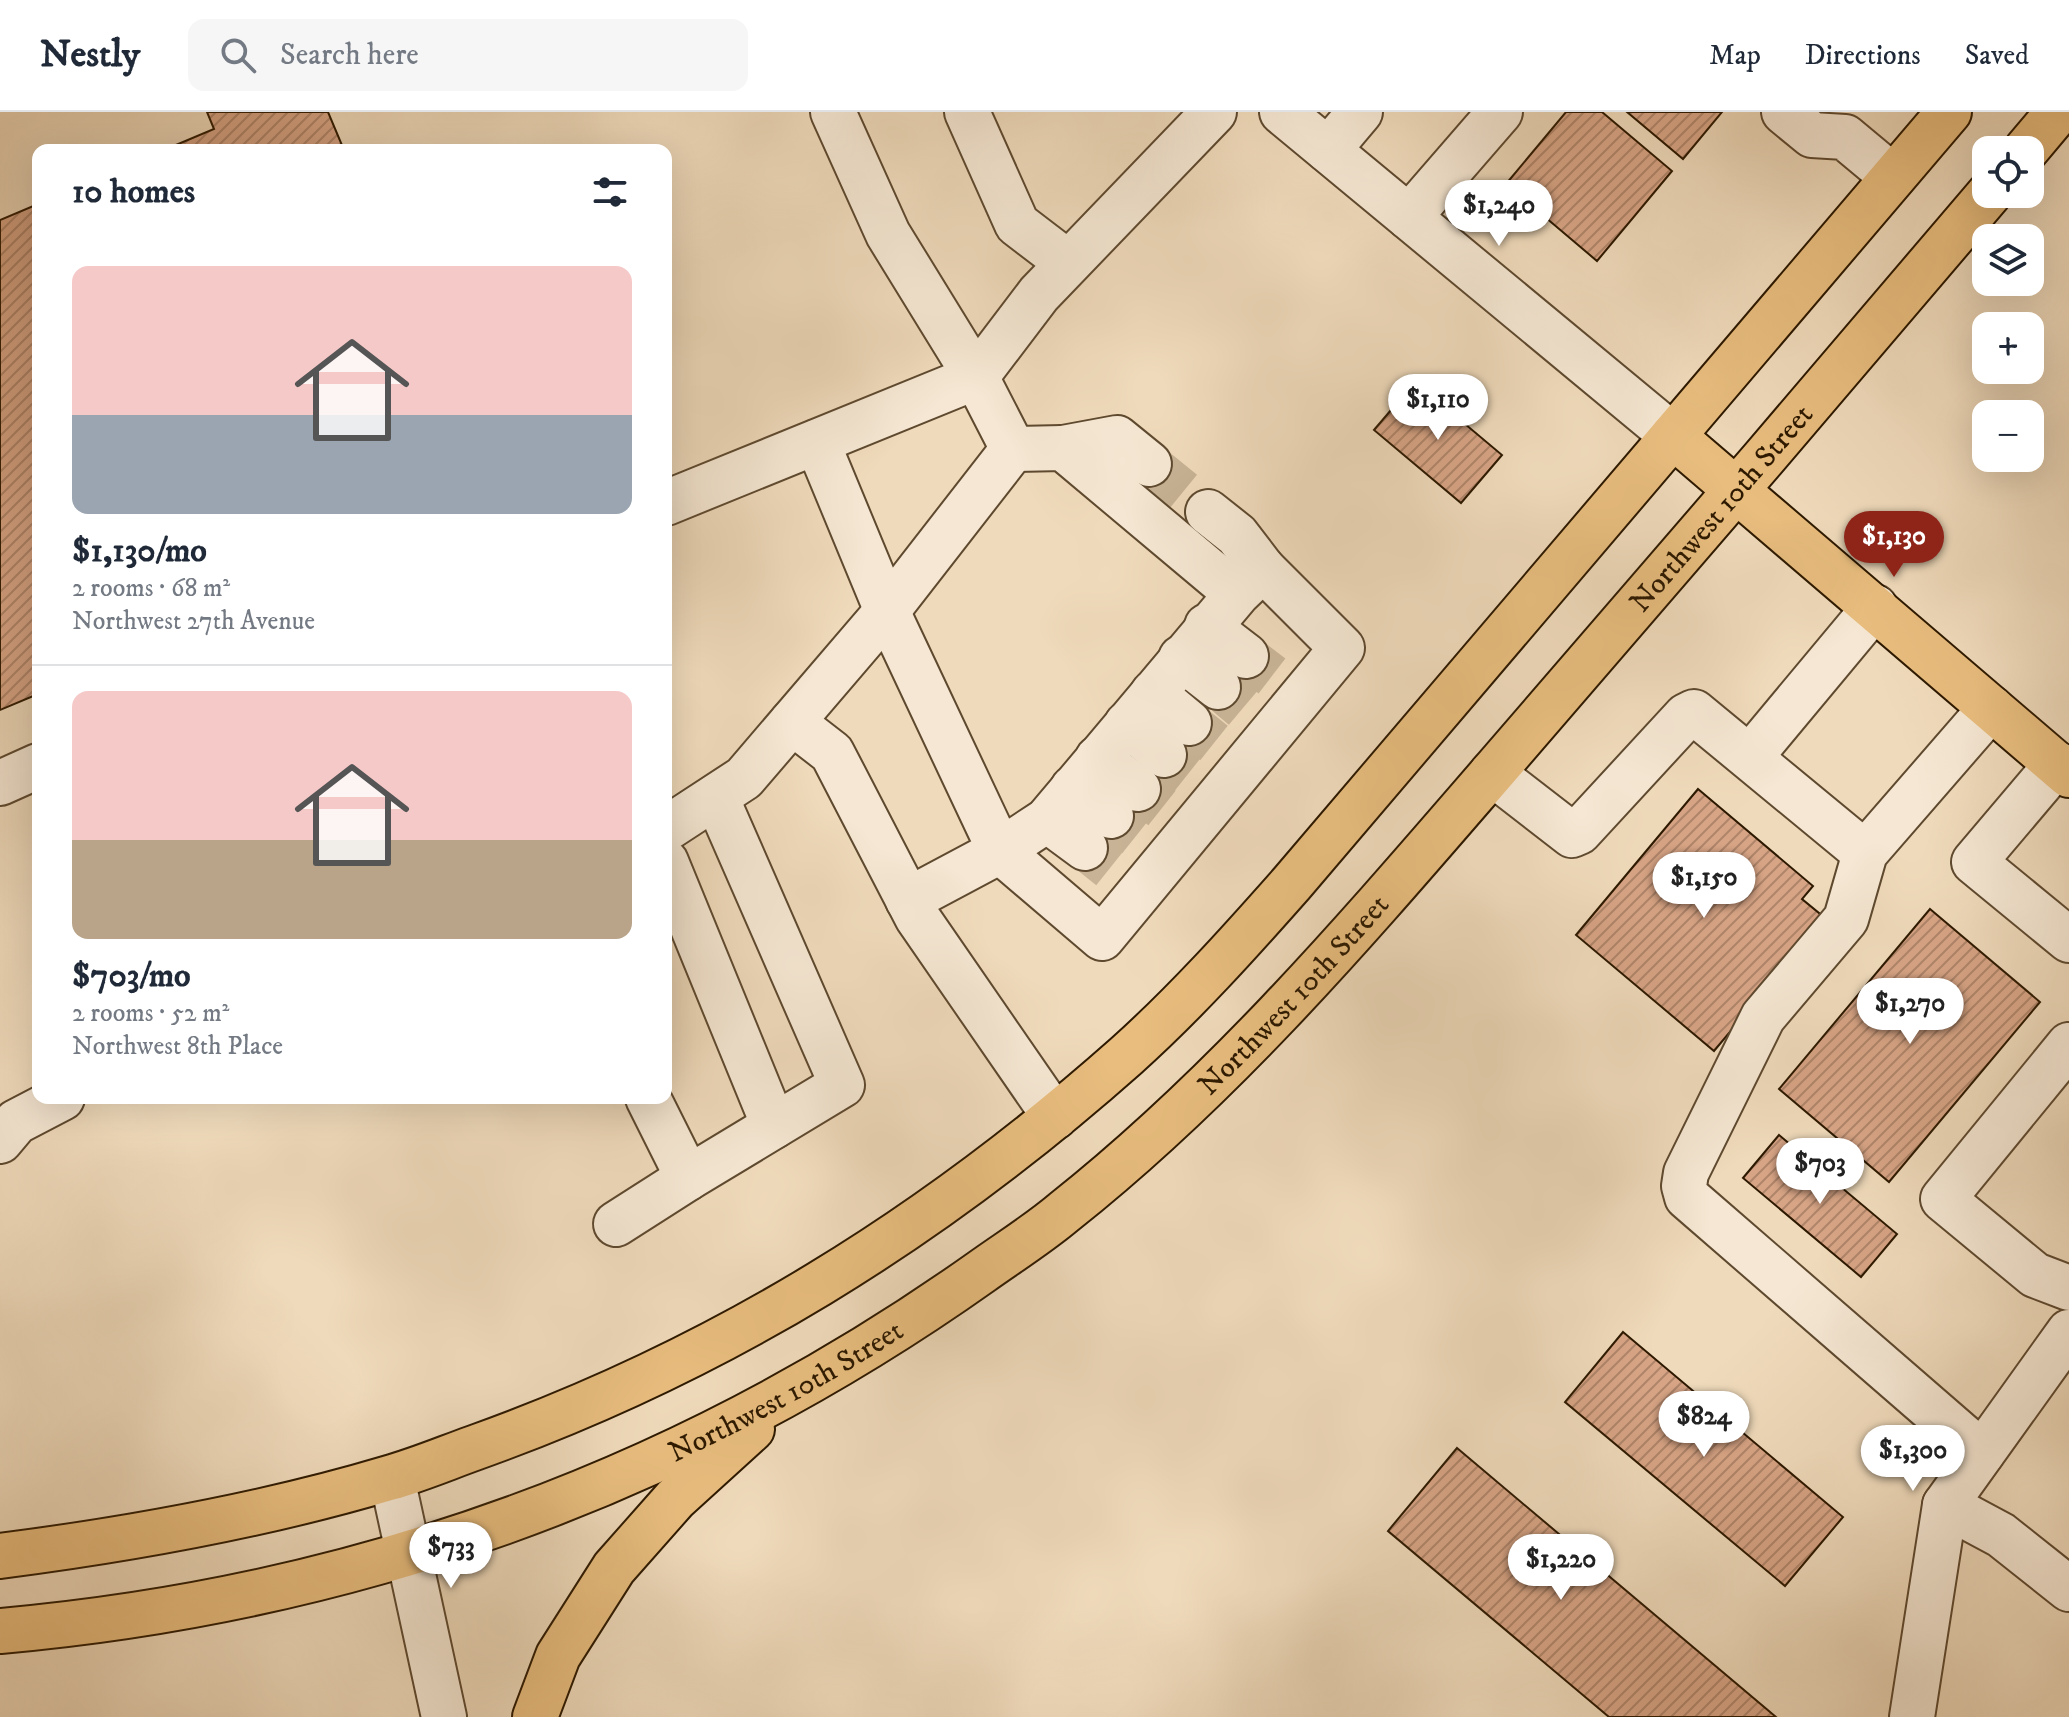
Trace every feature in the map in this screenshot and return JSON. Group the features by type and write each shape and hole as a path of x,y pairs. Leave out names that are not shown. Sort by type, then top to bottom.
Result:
{"main road":[{"path":"0,1556 170,1531 273,1509 392,1478 554,1419 666,1369 777,1311 907,1230 1015,1151 1128,1054 1217,967 1303,871 1949,112"},
{"name":"Northwest 10th Street","path":"0,1631 83,1624 221,1600 409,1555 531,1513 641,1469 794,1391 920,1315 1063,1213 1179,1112 1279,1013 1363,922 1738,490 1977,208"},
{"path":"1673,436 2063,770"},
{"path":"535,1717 558,1656 614,1568 675,1499 794,1391"}],"street":[{"path":"833,112 888,234 976,377 1013,449"},
{"path":"967,112 1017,224 1068,263"},
{"path":"672,501 976,377 1039,294 1214,112"},
{"path":"1282,112 1673,436"},
{"path":"1328,150 1360,112"},
{"path":"1409,217 1500,112"},
{"path":"1784,112 1812,135 1845,137 1893,177"},
{"path":"1013,449 1063,448 1117,438 1149,464"},
{"path":"817,442 887,611 1000,851 1102,938 1164,807 1259,693 1342,648 1063,448"},
{"path":"672,825 744,778 887,611 1013,449"},
{"path":"1208,512 1237,535 1250,581"},
{"path":"908,900 1000,851 1073,789 1194,642 1250,581"},
{"path":"1750,757 1875,607"},
{"path":"1194,642 1259,693"},
{"path":"1982,1453 1687,1197 1684,1186 1686,1173 1763,1017 1846,919 1865,853 1991,708"},
{"path":"1140,709 1164,807"},
{"path":"1492,773 1572,835 1579,832 1686,716 1694,712 1865,853"},
{"path":"792,722 832,753 917,917 1055,1117"},
{"path":"0,783 32,769"},
{"path":"2063,770 1974,862 2069,940"},
{"path":"1073,789 1164,807"},
{"path":"1073,789 1164,807"},
{"path":"616,1224 842,1085 716,797"},
{"path":"672,877 774,1126"},
{"path":"2069,1045 1943,1199 2035,1275 2069,1288"},
{"path":"0,1141 16,1122 50,1104"},
{"path":"651,1104 688,1178"},
{"path":"1912,1717 1945,1505 2069,1332"},
{"path":"392,1478 444,1717"},
{"path":"1945,1505 2001,1535 2069,1589"}],"building":[{"path":"207,112 328,112 341,144 178,144 214,129"},
{"path":"1566,112 1602,112 1672,171 1597,261 1506,184"},
{"path":"1627,112 1722,112 1683,159"},
{"path":"32,207 32,697 0,710 0,220"},
{"path":"1415,382 1502,455 1461,503 1374,430"},
{"path":"1698,789 1813,886 1802,899 1825,918 1714,1051 1576,935"},
{"path":"1930,909 2040,1002 1889,1182 1779,1089"},
{"path":"1779,1135 1897,1234 1861,1277 1743,1178"},
{"path":"1623,1332 1843,1517 1785,1586 1565,1402"},
{"path":"1457,1448 1776,1717 1609,1717 1388,1531"}],"tunnel":[{"path":"1149,464 1208,512"},
{"path":"1246,656 1272,676"},
{"path":"1218,687 1243,708"},
{"path":"1189,723 1214,743"},
{"path":"1164,755 1188,774"},
{"path":"1138,789 1162,808"},
{"path":"1111,816 1136,836"},
{"path":"1085,848 1110,868"}]}
